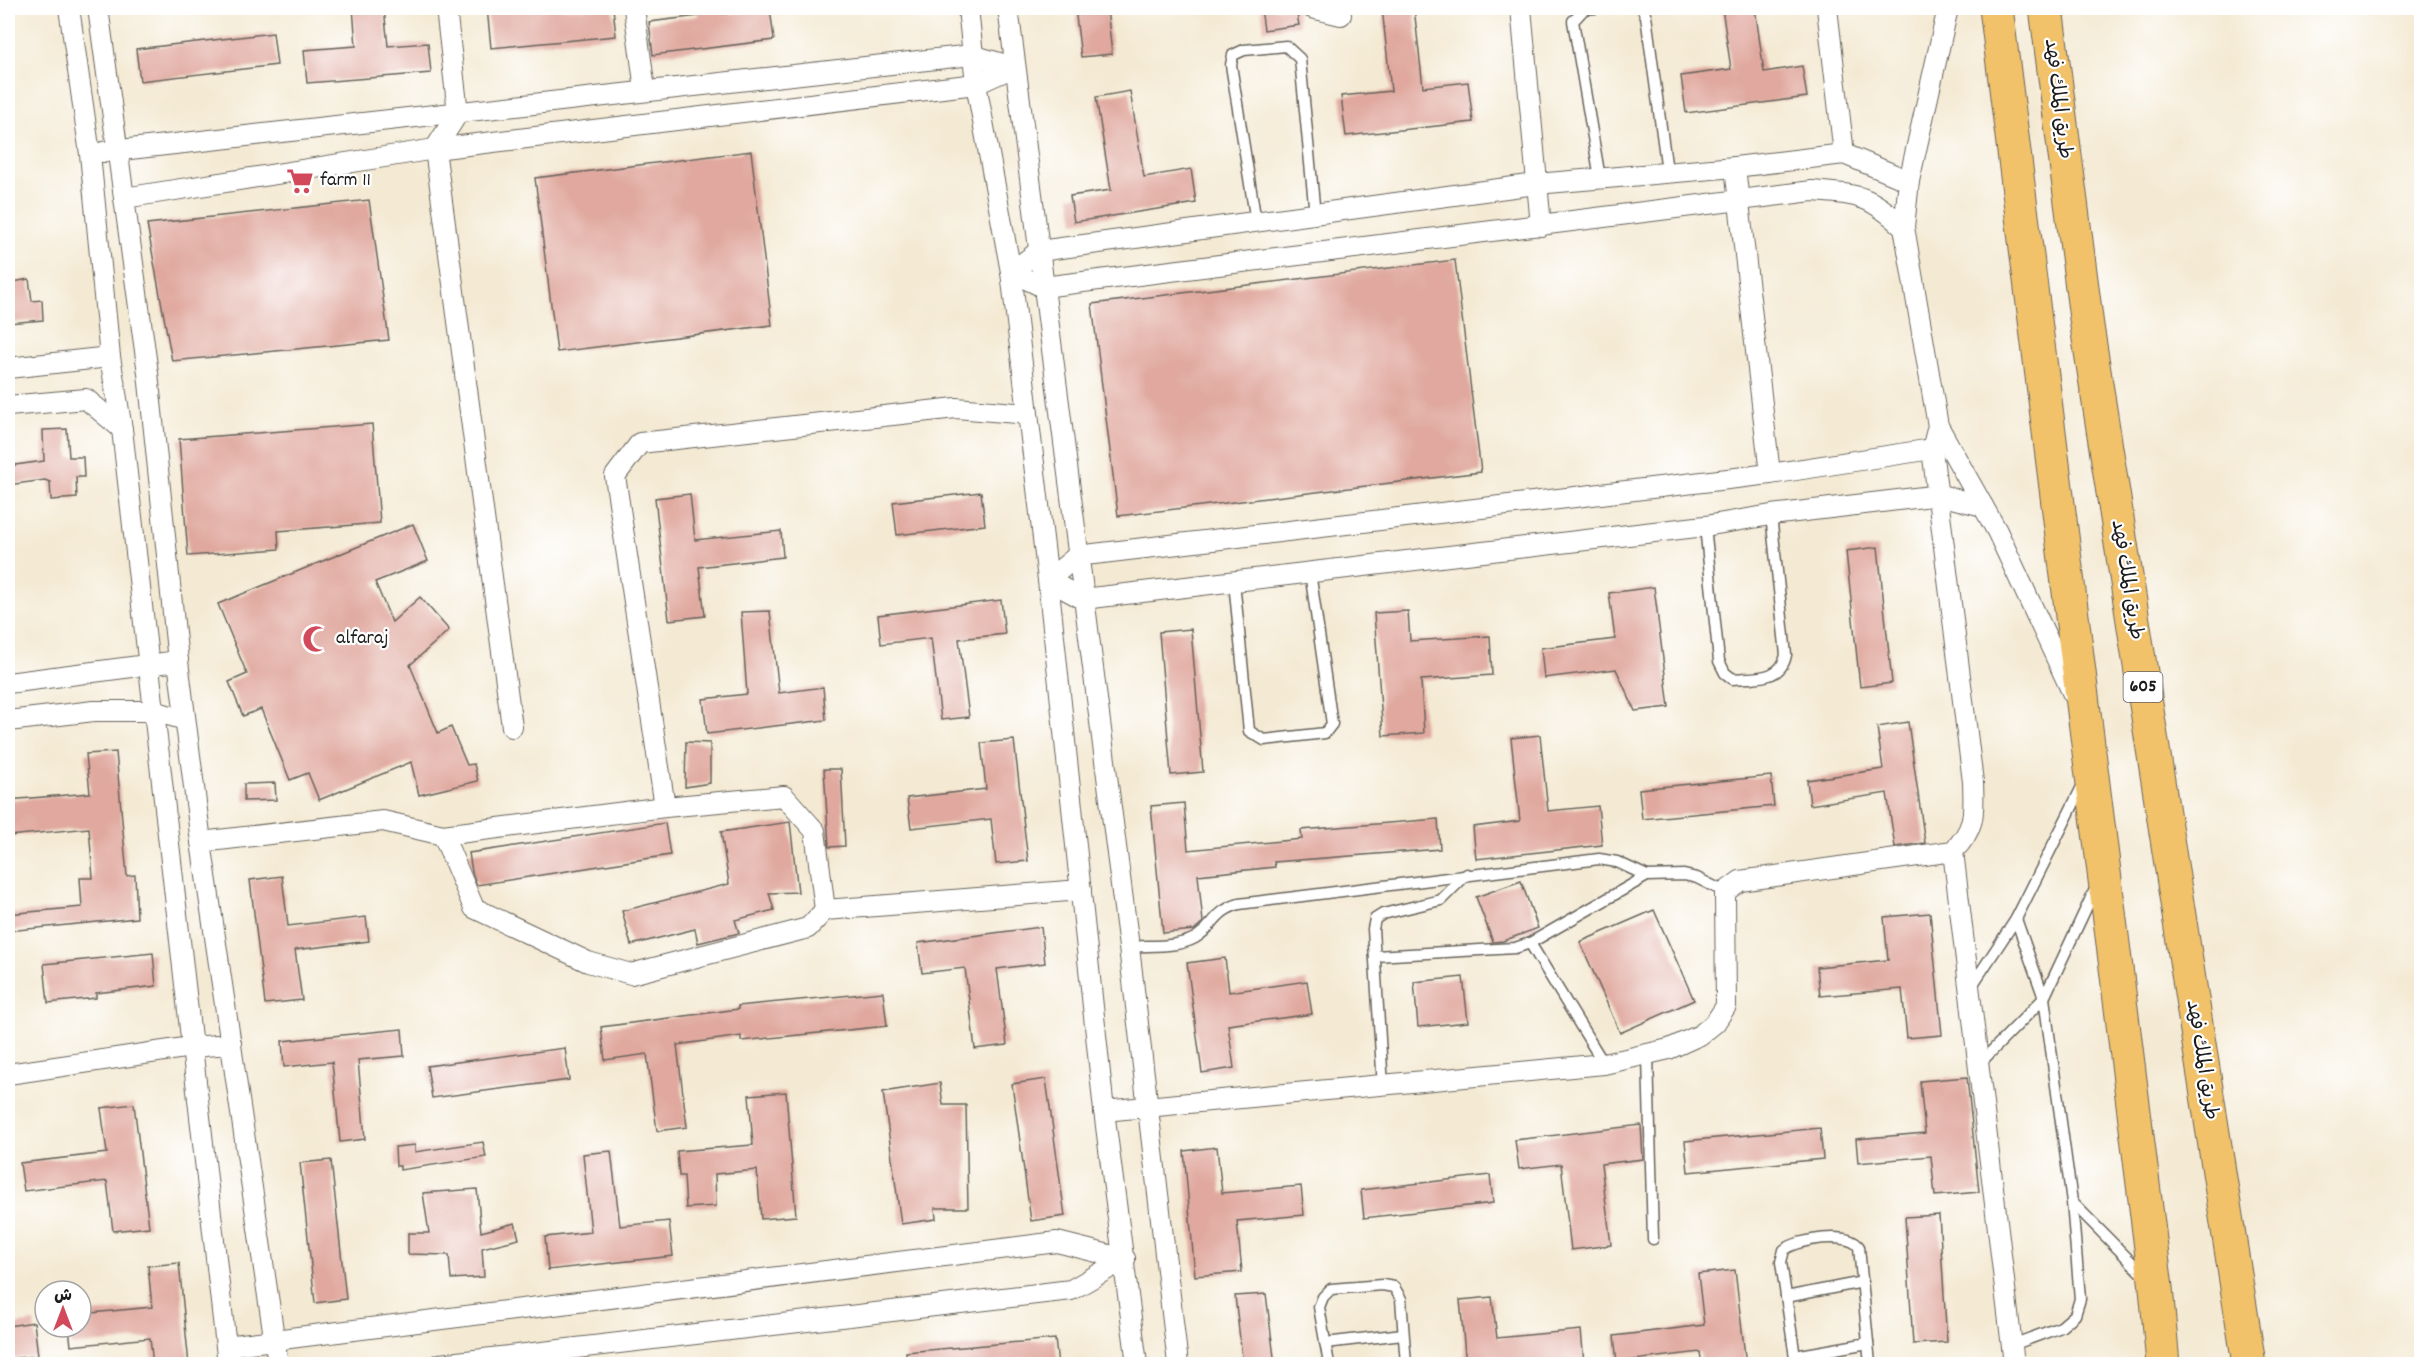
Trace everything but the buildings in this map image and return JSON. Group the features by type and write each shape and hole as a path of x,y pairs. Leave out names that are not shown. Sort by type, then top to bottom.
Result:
{"highway":[{"path":"1996,8 2092,767 2156,1288 2163,1365"},
{"name":"طريق الملك فهد","path":"2046,8 2087,326 2249,1365"}],"street":[{"path":"69,8 90,154 110,357 122,429 147,666 227,1355 276,1342 1057,1242 1125,1259"},
{"path":"98,8 148,373 178,661 201,843 278,1365"},
{"path":"446,8 458,113 435,149 512,727"},
{"path":"634,8 645,90"},
{"path":"968,8 976,84 1011,272 1048,580 1104,1111 1137,1365"},
{"path":"1008,8 1129,947 1178,1365"},
{"path":"1312,8 1341,15 1340,8"},
{"path":"1521,8 1541,226"},
{"path":"1827,8 1844,154"},
{"path":"1948,8 1909,181 1904,227 1938,426 1983,506 2086,722"},
{"path":"90,154 645,90 972,56 1014,67"},
{"path":"124,198 435,149 976,84 1014,67"},
{"path":"1011,272 1039,251 1536,184 1667,171 1735,167 1844,154 1909,181"},
{"path":"1735,167 1770,474"},
{"path":"1011,272 1043,287 1739,202 1812,191 1847,194 1873,200 1904,227"},
{"path":"8,368 110,357"},
{"path":"8,406 86,399 122,429"},
{"path":"665,807 615,476 640,443 956,408 1028,414"},
{"path":"1104,1111 1604,1064 1648,1056 1700,1035 1715,1023 1726,1006 1725,892 1740,881 1953,851 1967,837 1974,816 1973,782 1940,495 1932,449 1938,426"},
{"path":"1048,580 1077,556 1770,474 1932,449"},
{"path":"1048,580 1083,599 1705,526 1771,515 1940,495 1983,506"},
{"path":"8,683 178,661"},
{"path":"8,721 94,711 154,711 185,720"},
{"path":"201,843 383,821 443,835 665,807 784,796 815,831 825,910"},
{"path":"443,835 474,908 588,962 632,974 808,928 825,910 1081,890"},
{"path":"1953,851 2014,1365"},
{"path":"8,1074 191,1047 231,1044"},
{"path":"440,1365 1071,1290 1125,1259"}],"lane":[{"path":"1596,8 1584,9 1573,21 1600,178"},
{"path":"1642,8 1646,16 1667,171"},
{"path":"1256,222 1231,65 1233,55 1244,50 1286,46 1300,59 1315,215"},
{"path":"1705,526 1719,661 1725,673 1733,679 1775,674 1784,667 1786,656 1771,515"},
{"path":"1234,582 1249,731 1264,740 1325,733 1332,724 1310,572"},
{"path":"1969,989 2016,919 2092,767"},
{"path":"1129,947 1188,940 1207,928 1224,908 1239,904 1599,859 1617,862 1647,876"},
{"path":"1978,1065 2044,998 2104,868"},
{"path":"1383,1086 1373,929 1375,919 1383,914 1441,900 1467,874"},
{"path":"1375,956 1515,948 1530,943 1647,876 1684,874 1725,892"},
{"path":"2012,1345 2061,1327 2075,1315 2080,1299 2072,1202 2044,998 2016,919"},
{"path":"1530,943 1604,1064"},
{"path":"1648,1056 1653,1239"},
{"path":"2072,1202 2156,1288"},
{"path":"1868,1343 1795,1360 1781,1262 1784,1250 1792,1244 1844,1237 1854,1240 1859,1247 1863,1282 1870,1365"},
{"path":"1786,1297 1863,1282"},
{"path":"1329,1365 1319,1307 1323,1297 1331,1289 1394,1287 1401,1299 1406,1365"},
{"path":"1325,1343 1403,1334"}],"place":[{"name":"farm 11","path":"300,181"},
{"name":"alfaraj","path":"316,639"}]}
